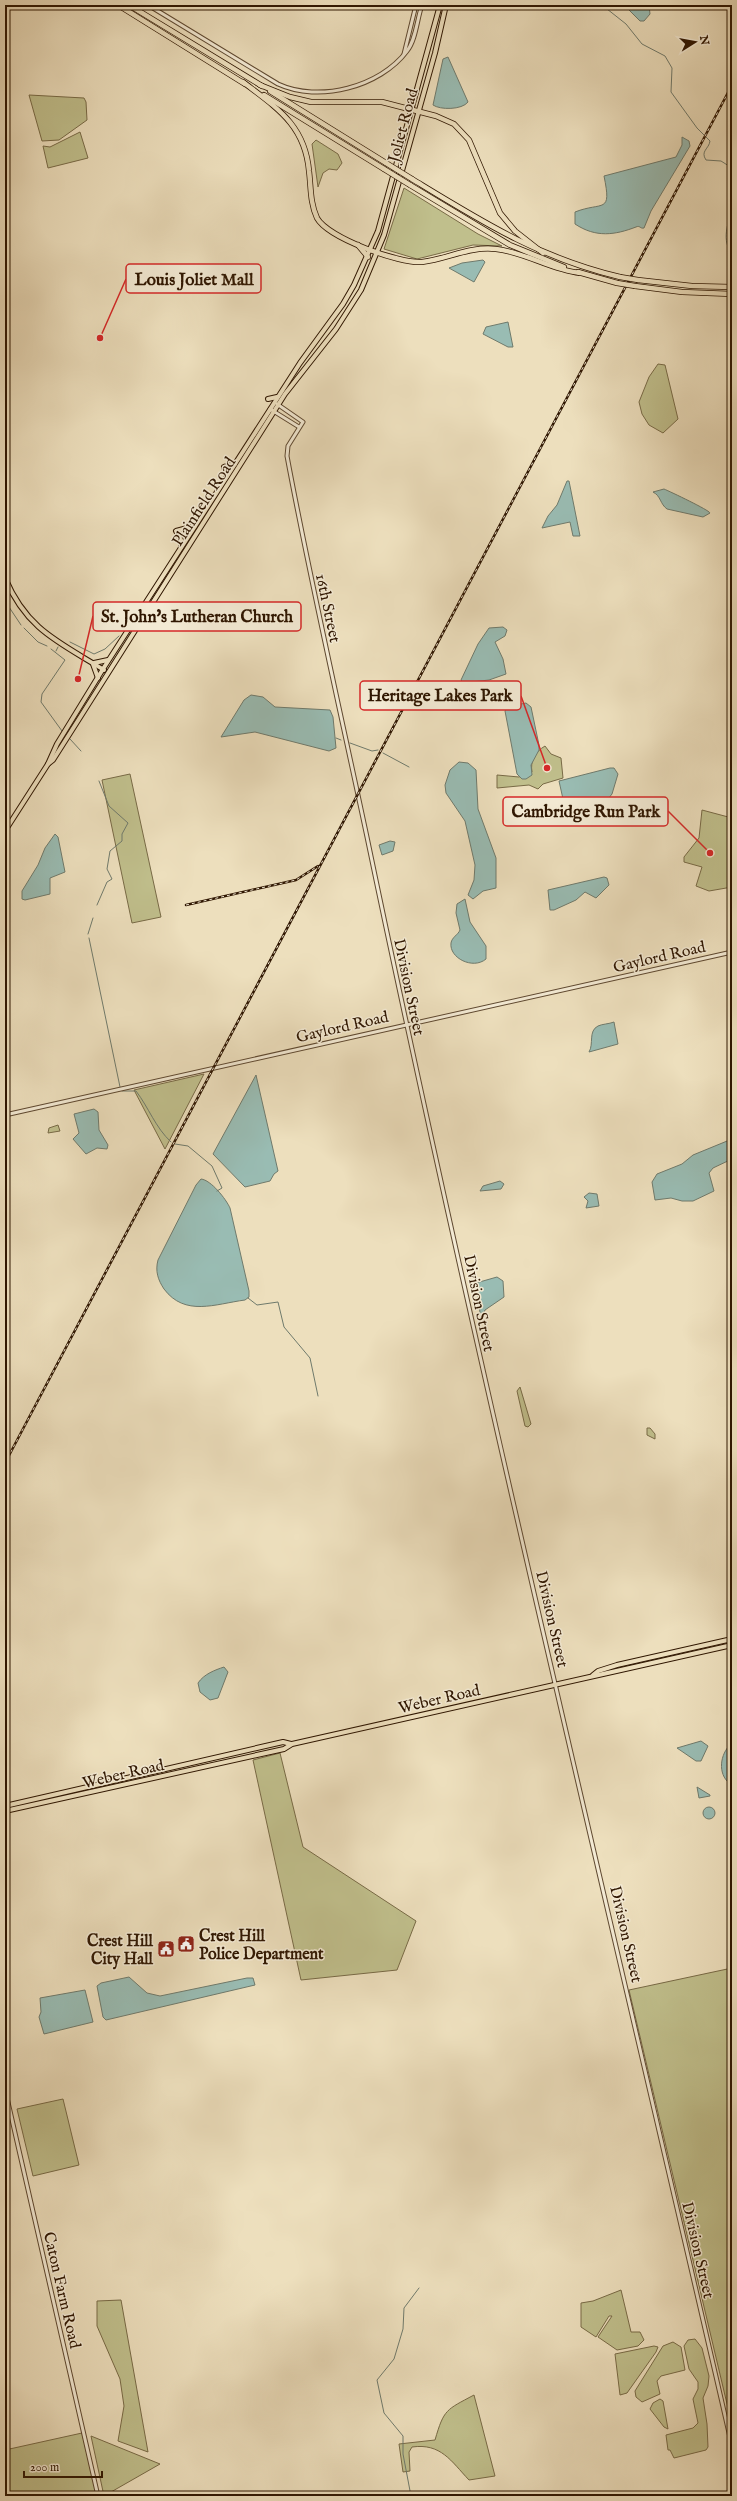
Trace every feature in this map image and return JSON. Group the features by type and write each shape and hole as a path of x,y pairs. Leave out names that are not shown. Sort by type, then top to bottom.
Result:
{"highway":[{"path":"118,5 510,245 580,273"},
{"path":"129,5 500,232 542,253 582,267 638,280 692,286 732,287"},
{"path":"243,82 278,110 299,134 308,162 312,205 319,221 334,233 356,244 415,262 476,248 498,249 557,268 617,283 673,291 732,294"},
{"path":"260,85 290,97 311,102 372,101 445,119 465,133 500,213 515,230 542,253"},
{"path":"356,244 368,257"}],"main road":[{"name":"Joliet Road","path":"372,249 412,110 440,5"},
{"name":"Joliet Road","path":"378,251 419,112 446,5"},
{"name":"Plainfield Road","path":"5,832 48,764 57,744 98,678 102,669 196,526 270,409 343,304 372,249"},
{"name":"Plainfield Road","path":"48,764 53,760 292,384 336,329 349,309 378,251"},
{"path":"268,399 278,397"},
{"path":"227,476 224,466 235,464"},
{"path":"181,549 181,540 176,531 196,526"},
{"path":"5,578 22,611 29,620 56,641 108,672"},
{"path":"93,663 109,660"},
{"path":"93,663 98,678"},
{"name":"Weber Road","path":"593,1675 598,1670 617,1665 732,1639"},
{"name":"Weber Road","path":"5,1811 284,1749 292,1744 556,1683 732,1645"},
{"name":"Weber Road","path":"5,1806 283,1742 292,1744"}],"street":[{"path":"148,5 278,84 297,92 332,92 378,77 392,68 408,51 422,5"},
{"path":"404,54 416,5"},
{"path":"274,403 279,405"},
{"name":"16th Street","path":"279,405 303,422 288,446 287,456 304,549 358,795"},
{"path":"270,409 299,428"},
{"name":"Division Street","path":"358,795 406,1024 480,1357 732,2446"},
{"name":"Gaylord Road","path":"5,1116 406,1024 732,952"},
{"name":"Caton Farm Road","path":"5,2089 98,2496"}],"shaded area":[{"path":"29,95 84,98 86,102 87,120 59,140 42,141"},
{"path":"80,132 88,158 48,168 43,146 50,147"},
{"path":"316,140 338,154 342,163 337,170 329,169 323,173 318,187 312,144"},
{"path":"404,188 478,234 502,246 473,245 417,259 384,249"},
{"path":"658,364 665,365 678,419 663,433 649,425 642,414 639,402 649,377"},
{"path":"545,746 551,754 561,758 563,778 543,784 538,789 529,785 497,788 497,775 519,777 532,772 534,757 538,751"},
{"path":"130,774 161,917 132,923 102,780"},
{"path":"702,810 732,818 732,887 709,891 696,886 702,867 684,862 684,857 699,838"},
{"path":"204,1074 165,1149 134,1090"},
{"path":"58,1125 60,1131 48,1133 49,1128"},
{"path":"520,1387 531,1424 528,1427 525,1426 517,1391"},
{"path":"647,1428 650,1428 655,1434 655,1439 647,1435"},
{"path":"280,1753 303,1847 416,1921 397,1970 301,1980 253,1760"},
{"path":"732,1968 732,2425 629,1990"},
{"path":"63,2099 79,2165 33,2176 17,2109"},
{"path":"621,2290 631,2332 640,2332 644,2340 638,2346 617,2350 598,2337 612,2316 609,2316 596,2337 581,2327 581,2303 593,2301"},
{"path":"121,2300 148,2452 118,2441 124,2406 120,2379 97,2326 97,2301"},
{"path":"695,2339 702,2348 709,2376 708,2386 703,2398 707,2424 708,2447 706,2450 674,2458 670,2450 668,2450 666,2435 693,2428 698,2423 693,2399 698,2389 698,2382 689,2369 684,2346 688,2340"},
{"path":"673,2342 681,2347 685,2370 661,2376 657,2381 660,2394 642,2402 636,2397 635,2391 663,2346"},
{"path":"654,2346 658,2347 656,2352 627,2393 620,2395 615,2354"},
{"path":"474,2395 495,2476 469,2480 445,2455 431,2448 422,2446 412,2447 409,2452 410,2471 403,2472 399,2444 435,2440 441,2422 447,2412 457,2404"},
{"path":"660,2399 663,2401 668,2429 664,2427 650,2409 653,2403"},
{"path":"82,2433 96,2493 82,2496 5,2496 5,2450"},
{"path":"91,2436 160,2464 104,2496"}],"water":[{"path":"624,5 649,5 650,14 644,21 640,21"},
{"path":"448,57 468,102 461,107 441,108 433,105 443,59"},
{"path":"682,137 689,141 690,146 651,211 644,228 637,227 621,232 606,234 590,232 575,224 575,212 599,206 606,202 607,197 604,176 676,157 682,145"},
{"path":"483,260 485,262 474,282 449,268 462,263"},
{"path":"508,322 513,347 508,347 483,334 486,327"},
{"path":"567,481 569,481 580,536 573,536 570,522 542,528 548,516 557,505"},
{"path":"664,489 710,513 703,517 667,509 658,496 653,492"},
{"path":"503,627 507,630 505,636 495,642 503,659 506,674 489,680 463,683 461,680 478,644 489,628"},
{"path":"251,695 263,697 275,707 330,710 333,717 336,748 329,751 255,732 221,737 244,700"},
{"path":"526,703 531,707 539,750 531,765 532,775 526,779 522,779 517,774 505,711 507,707"},
{"path":"459,762 468,763 476,770 478,809 496,858 496,888 483,891 473,899 468,895 474,880 475,865 465,821 446,793 445,785 450,770"},
{"path":"614,768 618,774 612,794 608,799 565,808 559,781"},
{"path":"55,834 58,837 65,872 50,878 50,894 25,900 22,899 22,891 38,865 45,848"},
{"path":"390,841 395,842 393,851 382,855 379,845"},
{"path":"604,877 607,878 609,885 596,898 585,892 576,900 554,910 550,910 548,890"},
{"path":"465,899 470,922 486,946 486,959 481,962 469,963 463,961 458,958 451,948 452,941 460,930 456,913 457,904"},
{"path":"614,1022 618,1044 589,1052 592,1034 595,1028 600,1025"},
{"path":"256,1075 278,1171 274,1174 270,1181 245,1187 213,1154"},
{"path":"94,1109 98,1112 99,1130 108,1145 107,1149 97,1148 86,1154 73,1139 79,1133 74,1114"},
{"path":"732,1139 732,1159 713,1168 709,1173 714,1191 693,1201 682,1201 671,1198 655,1200 652,1182 657,1174 682,1164 693,1155"},
{"path":"201,1179 214,1186 230,1208 249,1291 249,1297 245,1300 212,1306 191,1306 172,1298 160,1282 157,1272 158,1260 196,1185"},
{"path":"500,1181 504,1184 501,1189 480,1191 483,1186"},
{"path":"589,1193 597,1194 599,1206 586,1208 588,1201 584,1197"},
{"path":"497,1277 503,1281 504,1297 485,1310 481,1320 476,1283"},
{"path":"224,1667 228,1672 218,1698 210,1700 200,1692 198,1683 206,1675"},
{"path":"701,1741 708,1746 701,1761 696,1761 677,1748"},
{"path":"729,1746 732,1758 732,1785 727,1781 722,1772 723,1756"},
{"path":"697,1787 710,1795 710,1796 699,1798"},
{"path":"707,1807 711,1807 715,1813 711,1819 707,1819 703,1815 703,1811"},
{"path":"129,1977 147,1993 160,1996 247,1978 253,1978 255,1985 106,2020 103,2017 97,1986 101,1983"},
{"path":"85,1990 93,2022 44,2034 39,2017 41,2012 40,1998"}],"waterway":[{"path":"602,5 626,24 642,44 665,56 672,68 671,92 697,128 710,141 704,152 704,157 706,160 721,161 732,168"},
{"path":"732,209 726,232 727,243 732,254"},
{"path":"5,601 21,625"},
{"path":"24,628 38,642 47,646"},
{"path":"70,642 94,654 105,649 119,636"},
{"path":"56,651 58,647"},
{"path":"51,649 65,660 42,694 41,702 62,731"},
{"path":"336,738 341,740"},
{"path":"70,739 81,751"},
{"path":"350,743 372,751 378,750"},
{"path":"383,753 409,767"},
{"path":"97,905 107,882 112,879 107,869 110,851 122,841 122,834 128,823 109,806 99,781"},
{"path":"88,934 93,918"},
{"path":"89,938 120,1087"},
{"path":"122,1091 136,1091 156,1124 171,1142"},
{"path":"175,1144 188,1146 212,1166 222,1188 217,1191"},
{"path":"248,1298 257,1305 278,1302 284,1327 310,1358 318,1396"},
{"path":"411,2496 403,2454 403,2436 384,2413 377,2380 394,2359 403,2329 404,2308 419,2288"}],"railway":[{"path":"5,1463 732,85"},
{"path":"186,905 296,880 318,866"}],"place":[{"name":"Louis Joliet Mall","path":"100,338"},
{"name":"St. John's Lutheran Church","path":"78,679"},
{"name":"Heritage Lakes Park","path":"547,768"},
{"name":"Cambridge Run Park","path":"710,853"},
{"name":"Crest Hill Police Department","path":"186,1944"},
{"name":"Crest Hill City Hall","path":"166,1949"}]}
